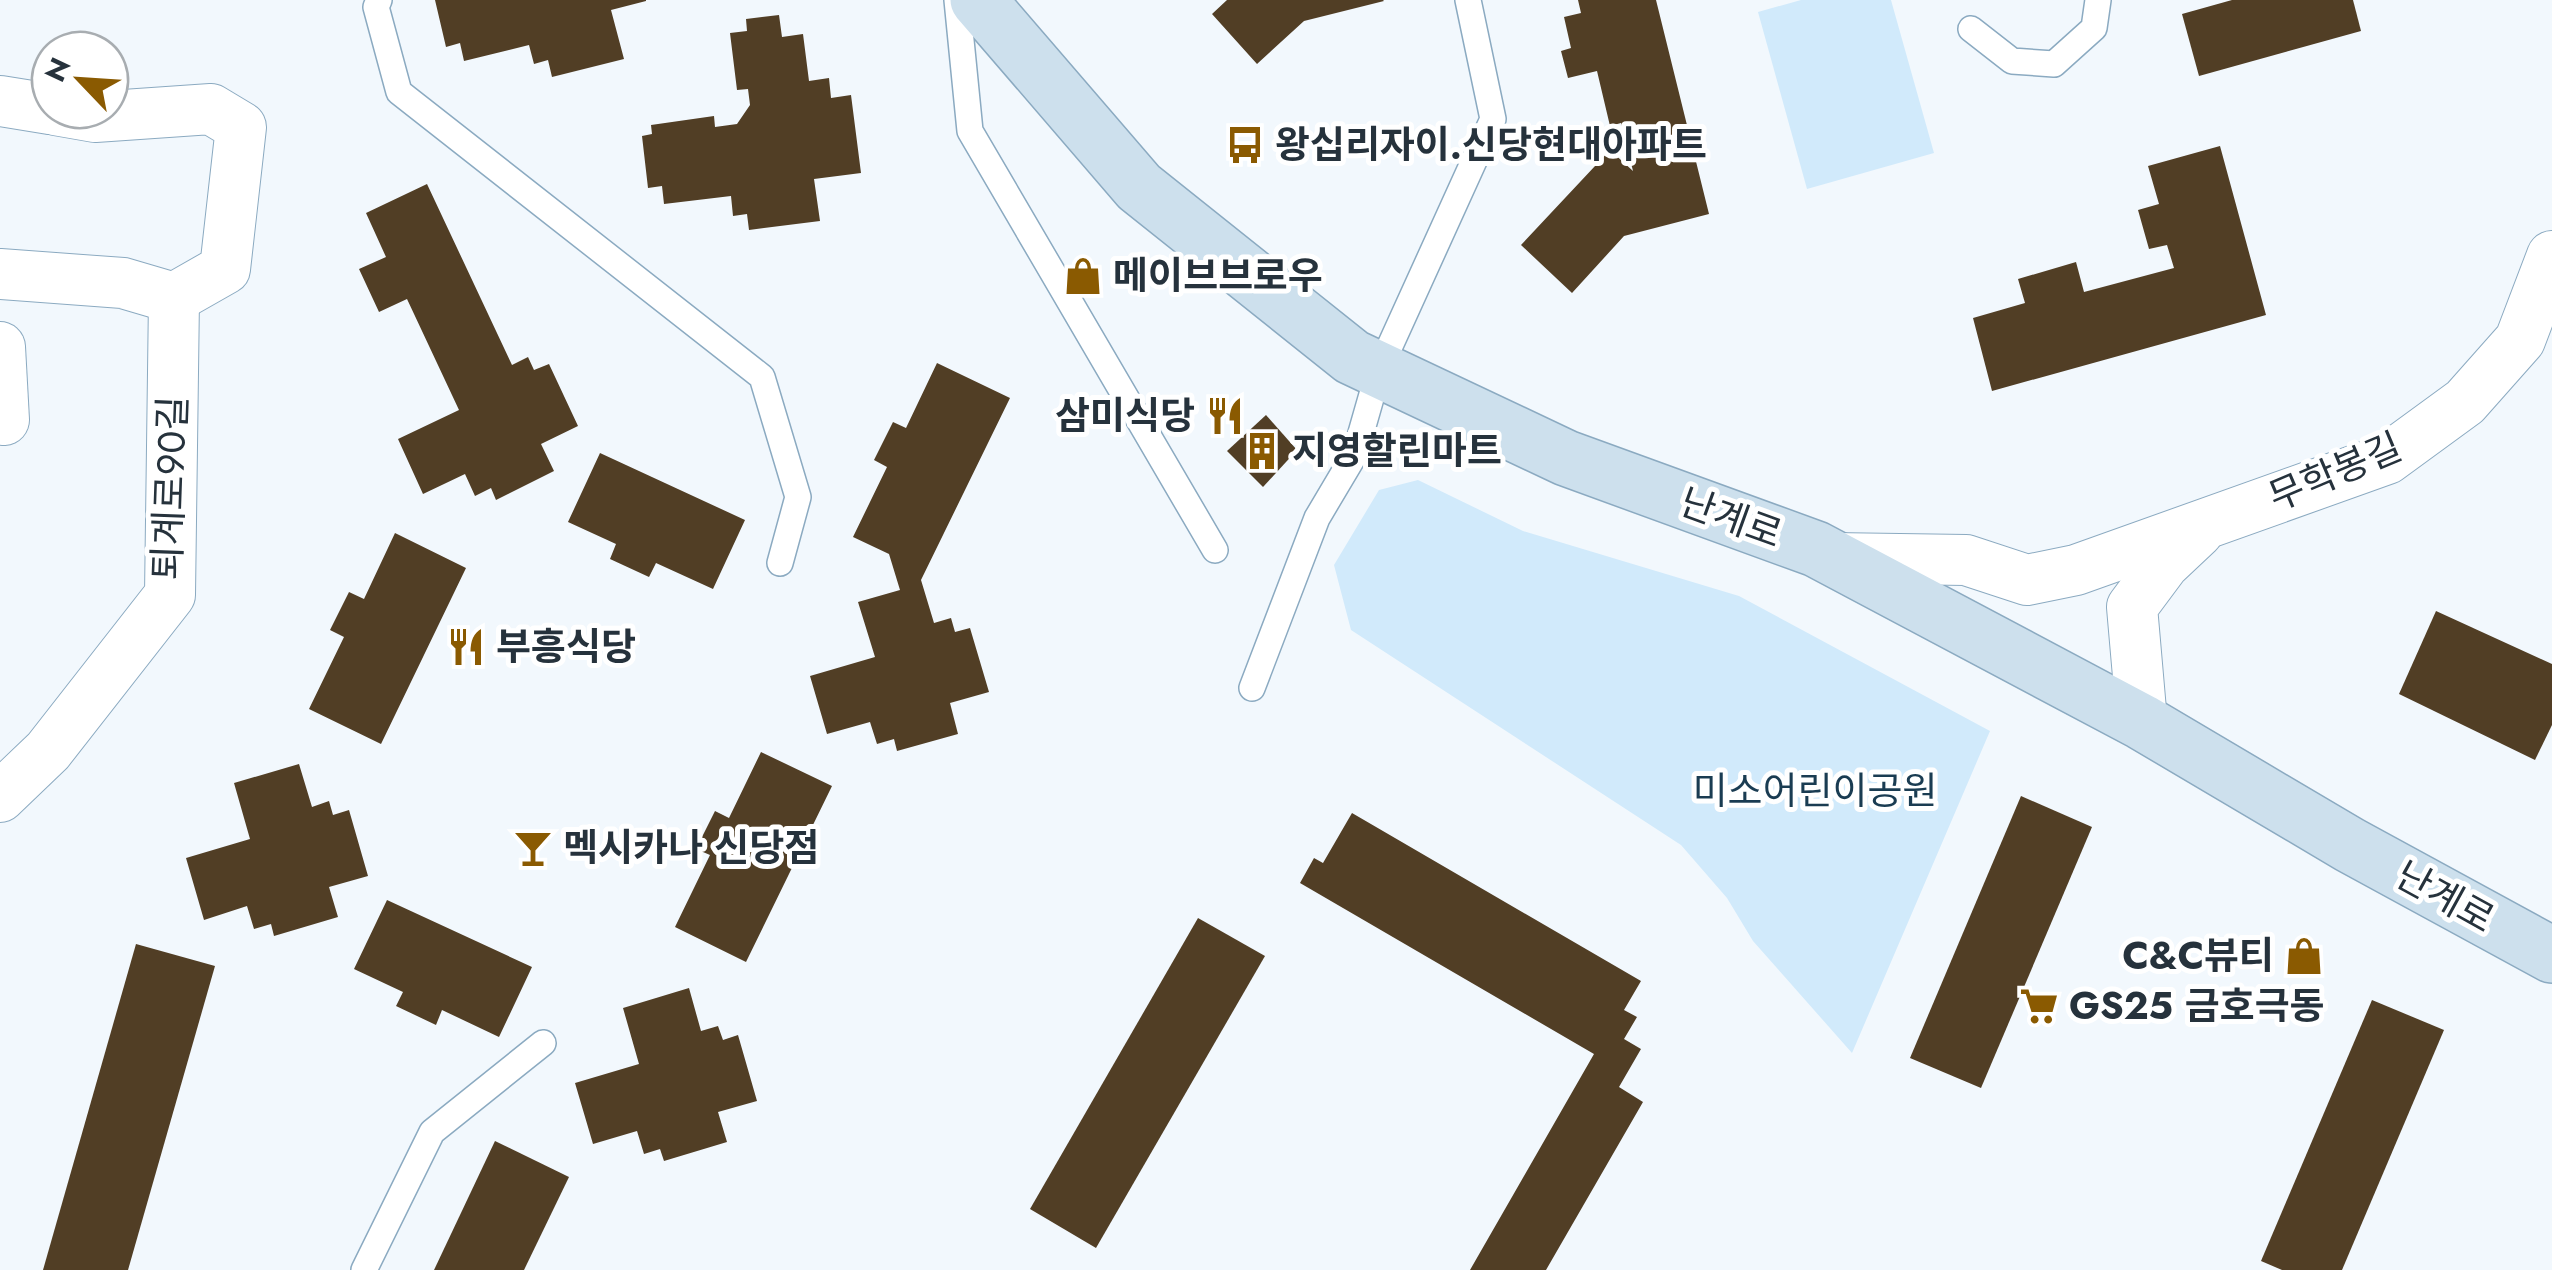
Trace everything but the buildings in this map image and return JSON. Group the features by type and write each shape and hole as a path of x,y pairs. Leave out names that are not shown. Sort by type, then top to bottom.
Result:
{"main road":[{"name":"난계로","path":"978,0 1139,187 1352,357 1566,458 1833,558 2142,722 2350,845 2552,955"}],"street":[{"path":"0,101 30,106"},
{"path":"0,274 122,283 174,298 225,270 241,127 211,109 130,114"},
{"name":"무학봉길","path":"1833,558 1966,560 2027,580 2076,570 2388,458 2465,402 2520,340 2552,256"},
{"name":"퇴계로90길","path":"0,797 48,751 170,595 174,298"},
{"path":"0,347 4,420"},
{"name":"무학봉길","path":"2142,722 2132,607 2164,564 2206,525"}],"lane":[{"path":"379,0 376,8 399,92 762,377 798,497 780,564"},
{"path":"958,0 970,131 1215,550"},
{"path":"1252,688 1317,518 1355,454 1380,370 1492,119 1468,0"},
{"path":"1971,29 2012,60 2054,64 2094,28 2098,0"},
{"path":"364,1270 432,1132 543,1043"}],"green space":[{"path":"1801,0 1891,0 1934,153 1807,189 1758,12"},
{"name":"미소어린이공원","path":"1418,480 1523,531 1739,596 1990,731 1852,1053 1753,941 1727,898 1681,845 1351,630 1334,565 1379,490"}],"place":[{"name":"왕십리자이.신당현대아파트","path":"1245,145"},
{"name":"메이브브로우","path":"1083,276"},
{"name":"삼미식당","path":"1225,416"},
{"name":"지영할린마트","path":"1262,451"},
{"name":"부흥식당","path":"466,647"},
{"name":"멕시카나 신당점","path":"533,848"},
{"name":"C&C뷰티","path":"2304,956"},
{"name":"GS25 금호극동","path":"2039,1006"}]}
